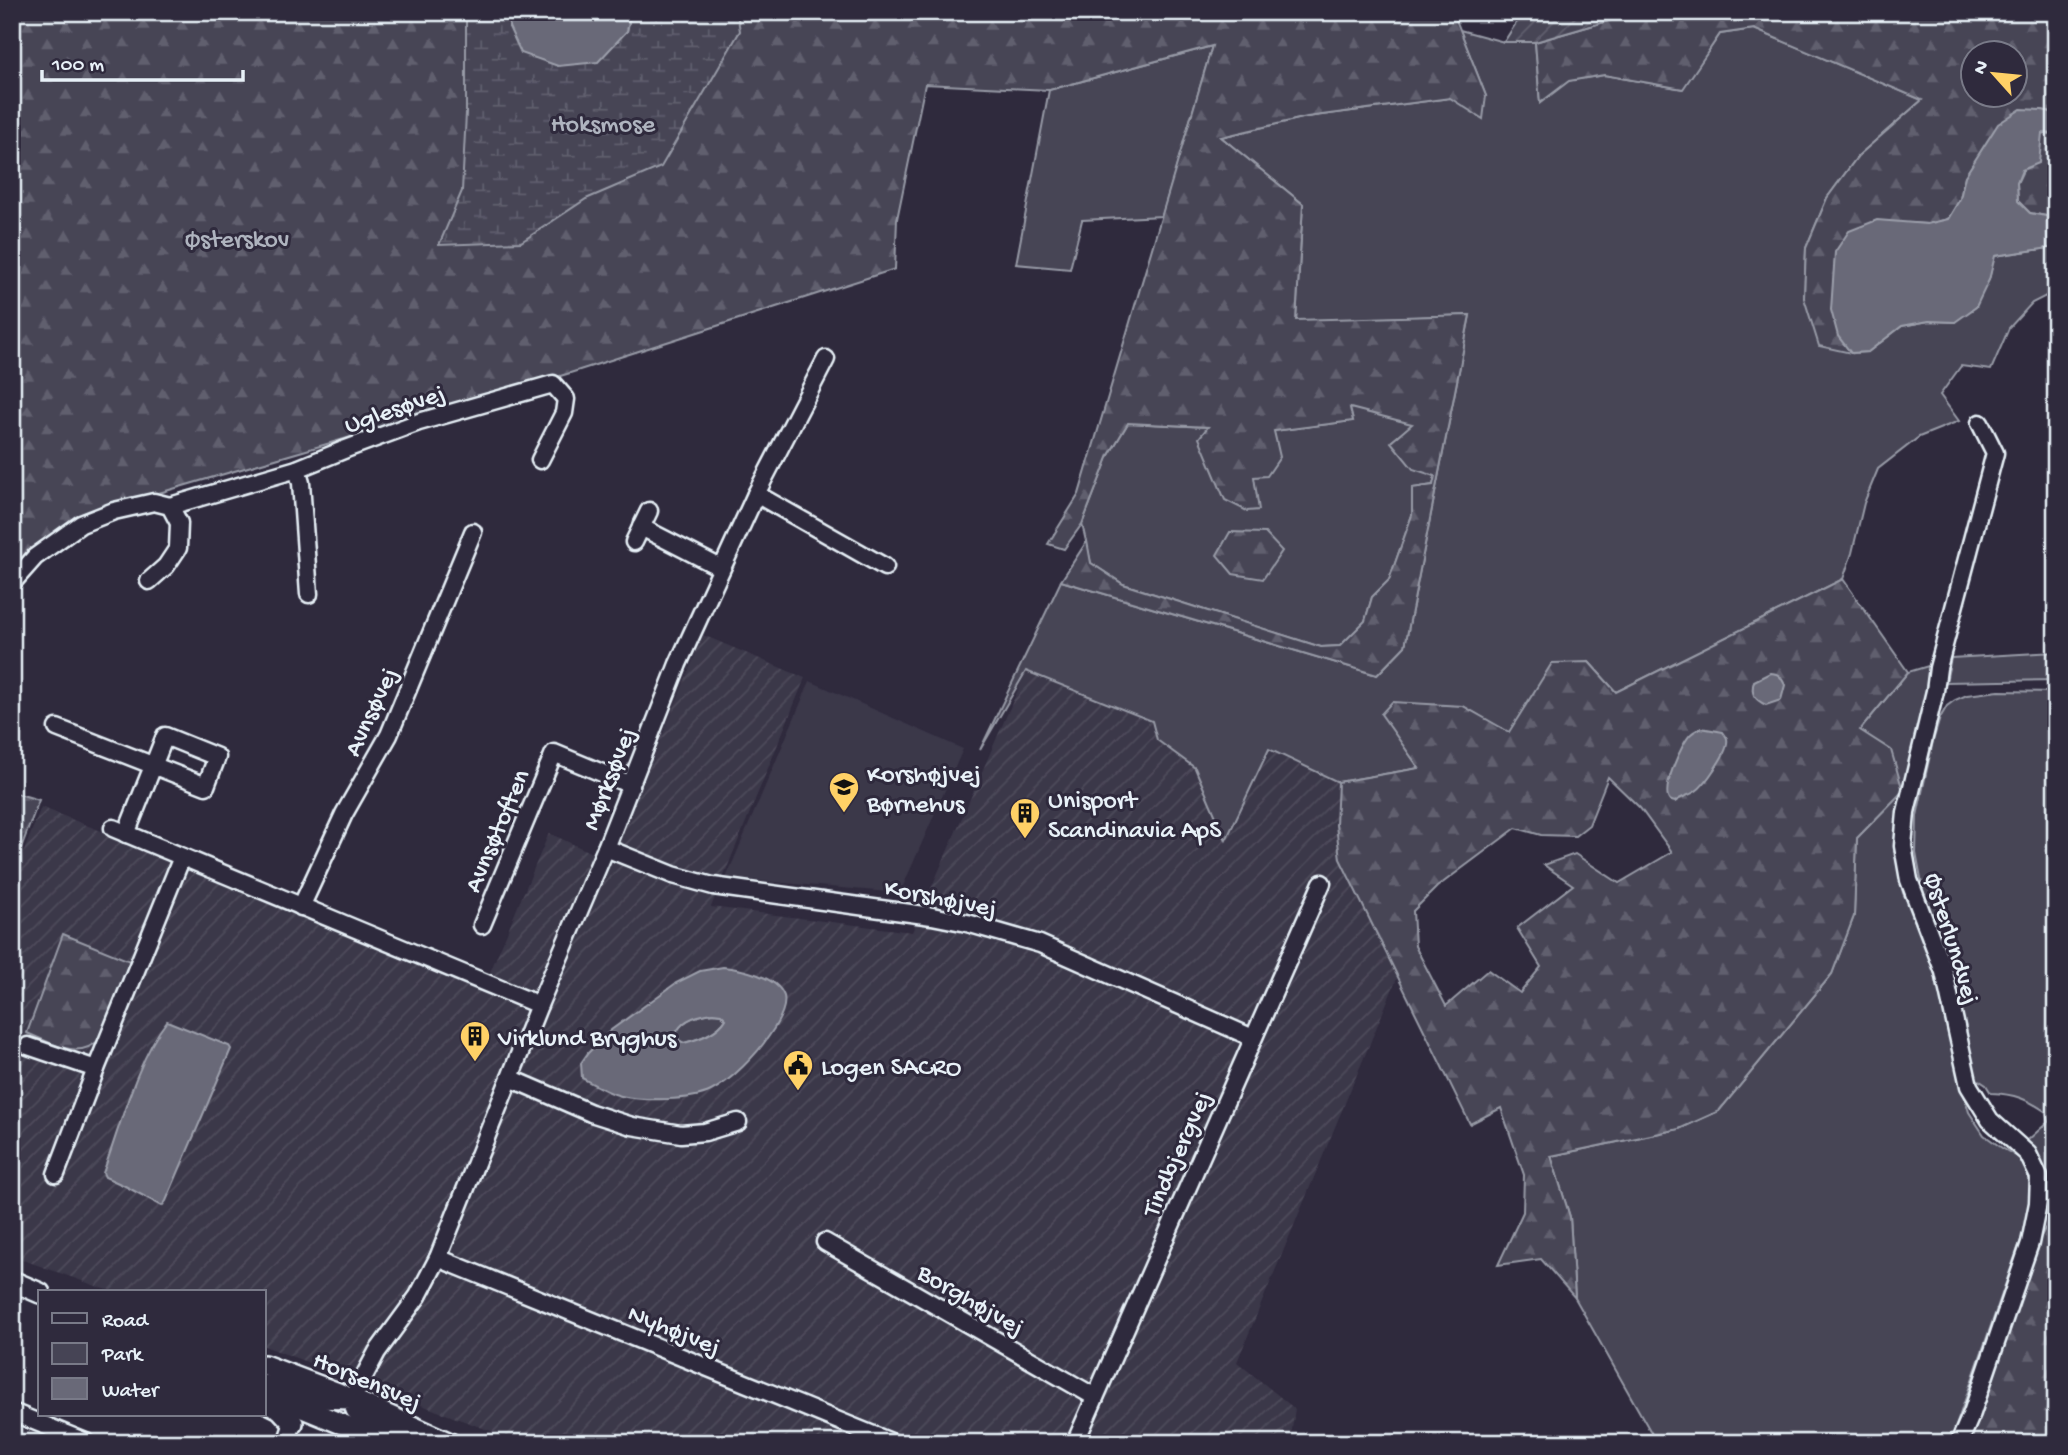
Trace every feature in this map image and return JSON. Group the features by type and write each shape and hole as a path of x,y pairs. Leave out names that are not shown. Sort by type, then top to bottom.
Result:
{"main road":[{"path":"12,1281 38,1292"},
{"path":"12,1292 38,1302"},
{"name":"Horsensvej","path":"266,1367 352,1399 450,1443"},
{"path":"266,1386 321,1400 352,1399 356,1410 373,1423 410,1443"},
{"name":"Horsensvej","path":"266,1394 388,1443"},
{"path":"266,1402 280,1409 293,1423"}],"street":[{"name":"Mørksøvej","path":"352,1399 377,1352 418,1296 438,1258 606,848 678,664 756,494 826,359"},
{"name":"Uglesøvej","path":"12,583 36,558 81,524 114,511 153,502 170,506 297,469 419,422 552,384 566,399 565,413 540,460"},
{"name":"Østerlundvej","path":"1959,1443 1972,1413 2030,1243 2038,1203 2039,1177 2028,1154 1990,1120 1969,1086 1944,972 1909,880 1903,846 1906,812 1936,691 1938,668 1995,453 1980,423"},
{"path":"297,469 301,483 309,594"},
{"path":"756,494 885,567"},
{"path":"149,581 166,566 177,548 179,523 170,506"},
{"path":"649,511 638,534 721,568"},
{"name":"Avnsøvej","path":"301,906 344,814 388,735 473,532"},
{"path":"57,728 153,766 119,831 540,1005"},
{"name":"Avnsøtoften","path":"482,925 554,753 631,785"},
{"name":"Korshøjvej","path":"606,848 713,886 932,916 1011,934 1062,952 1253,1038"},
{"path":"56,1174 182,857"},
{"name":"Tindbjergvej","path":"1075,1443 1322,883"},
{"path":"28,1046 96,1069"},
{"path":"510,1078 591,1113 632,1126 681,1134 705,1132 738,1122"},
{"name":"Borghøjvej","path":"825,1242 1095,1397"},
{"name":"Nyhøjvej","path":"438,1258 892,1443"},
{"path":"12,1412 80,1441"},
{"path":"286,1443 293,1423"}],"shaded area":[{"path":"703,635 805,678 711,907 912,932 1026,671 1152,721 1157,741 1195,768 1226,839 1269,748 1338,782 1336,825 1340,859 1398,976 1237,1362 1295,1409 1290,1443 523,1443 266,1347 266,1290 107,1290 12,1256 12,882 41,807 485,984 549,833 611,862"},
{"name":"Korshøjvej Børnehus","path":"810,681 963,749 900,893 726,878"},
{"path":"12,1425 55,1442 55,1443 12,1443"}],"green space":[{"name":"Østerskov","path":"16,12 1453,12 1486,96 1483,119 1450,98 1307,117 1221,137 1303,204 1296,320 1470,315 1405,646 1377,675 1061,581 1087,541 1091,563 1123,584 1321,647 1340,646 1365,621 1372,597 1389,580 1412,515 1412,488 1433,485 1435,476 1413,469 1391,442 1412,424 1350,408 1353,421 1274,431 1280,457 1267,476 1254,477 1259,510 1247,511 1225,500 1199,438 1208,427 1128,423 1109,455 1082,524 1064,549 1048,544 1079,494 1212,46 1049,90 925,84 897,219 895,269 567,374 111,507 12,575 12,16"},
{"name":"Hoksmose","path":"466,12 510,12 509,27 627,32 631,12 737,12 740,31 661,167 586,199 521,242 439,245 462,191 466,113"},
{"path":"1523,12 1639,12 1535,42 1504,42"},
{"path":"1639,12 2056,12 2056,113 2042,110 1965,176 1960,199 1948,219 1928,224 1909,223 1838,336 1851,353 1819,346 1804,298 1806,248 1827,198 1858,156 1922,100 1754,29 1720,34 1683,89 1604,75 1569,81 1540,103 1535,42"},
{"path":"1754,29 1922,100 1858,156 1827,198 1806,248 1804,298 1851,353 1868,352 1902,326 1929,321 1955,322 1989,280 1994,256 2056,247 2056,291 2032,303 2009,328 1991,370 1961,366 1940,395 1959,421 1919,437 1878,469 1864,503 1843,579 1616,692 1589,662 1509,733 1463,706 1382,714 1419,768 1338,782 1269,749 1226,840 1195,768 1157,740 1152,721 1026,671 980,750 1061,581 1377,675 1405,646 1470,315 1296,321 1303,204 1221,137 1307,117 1450,98 1486,96 1460,30 1504,42 1535,42 1540,103 1566,81 1604,75 1682,89 1720,34"},
{"path":"1212,46 1162,216 1082,220 1070,269 1016,264 1049,90"},
{"path":"2041,133 2056,134 2056,222 2046,216 2030,213 2018,201 2017,183"},
{"path":"1349,407 1413,424 1392,441 1435,476 1433,485 1412,488 1412,515 1389,580 1372,597 1365,621 1340,646 1321,647 1123,584 1091,563 1082,524 1109,455 1128,423 1208,427 1254,477 1274,431 1353,421"},
{"path":"1230,532 1265,533 1282,551 1263,579 1233,574 1217,555"},
{"path":"1843,579 1908,672 1860,730 1891,750 1903,791 1857,838 1854,916 1832,974 1719,1111 1679,1129 1551,1156 1570,1217 1575,1298 1541,1259 1498,1265 1523,1212 1524,1175 1501,1108 1470,1124 1340,859 1336,825 1338,782 1419,768 1381,714 1392,702 1463,706 1509,732 1552,663 1589,662 1616,692","holes":["1608,777 1640,808 1672,852 1619,883 1575,854 1544,865 1573,885 1517,928 1541,967 1520,993 1488,970 1446,1006 1415,946 1413,911 1437,887 1516,828 1541,835 1575,836 1589,825"]},
{"path":"2056,652 2056,680 1946,682 1951,658"},
{"path":"1935,664 1897,821 1895,854 1903,893 1927,943 1969,1112 1984,1135 2021,1159 2030,1174 2031,1193 2025,1228 1950,1443 1657,1443 1575,1298 1570,1217 1551,1156 1679,1129 1719,1111 1832,974 1854,916 1857,838 1903,791 1860,730 1908,672"},
{"path":"1999,691 2056,692 2056,1222 2045,1216 2050,1190 2046,1173 2027,1141 2048,1122 2046,1112 2020,1098 1991,1093 1986,1085 1974,1077 1923,890 1916,853 1917,816 1940,718 1947,706 1955,700 1967,695"},
{"path":"12,792 39,800 12,872"},
{"path":"63,934 130,961 99,1040 82,1049 63,1048 27,1033"},
{"path":"713,1013 721,1014 726,1019 718,1028 708,1035 684,1043 678,1040 677,1031 684,1023"},
{"path":"2049,1221 2056,1224 2056,1443 1968,1443 2033,1252"}],"water":[{"path":"510,12 631,12 627,31 598,62 558,66 521,53 509,27"},
{"path":"2021,109 2056,113 2056,134 2042,133 2039,163 2022,170 2017,183 2018,201 2030,213 2046,216 2056,222 2056,247 1995,256 1989,280 1976,307 1955,322 1929,321 1902,326 1868,352 1851,353 1838,336 1831,310 1835,252 1849,231 1877,220 1927,224 1948,219 1960,199 1965,176 1998,124"},
{"path":"1770,673 1779,676 1785,685 1781,700 1766,705 1754,696 1753,686 1754,681"},
{"path":"1701,728 1723,732 1727,738 1726,748 1700,788 1675,802 1671,801 1668,787 1673,767 1687,739"},
{"path":"723,967 748,972 774,983 784,996 782,1011 772,1032 735,1074 711,1091 692,1097 667,1099 621,1096 582,1078 581,1063 611,1030 676,983 700,971","holes":["713,1013 721,1014 726,1019 713,1032 684,1043 679,1040 677,1031 688,1020"]},
{"path":"167,1021 231,1049 162,1206 105,1177 103,1173 138,1074"}],"place":[{"name":"Korshøjvej Børnehus","path":"844,814"},
{"name":"Unisport Scandinavia ApS","path":"1025,840"},
{"name":"Virklund Bryghus","path":"475,1063"},
{"name":"Logen SACRO","path":"798,1092"}]}
